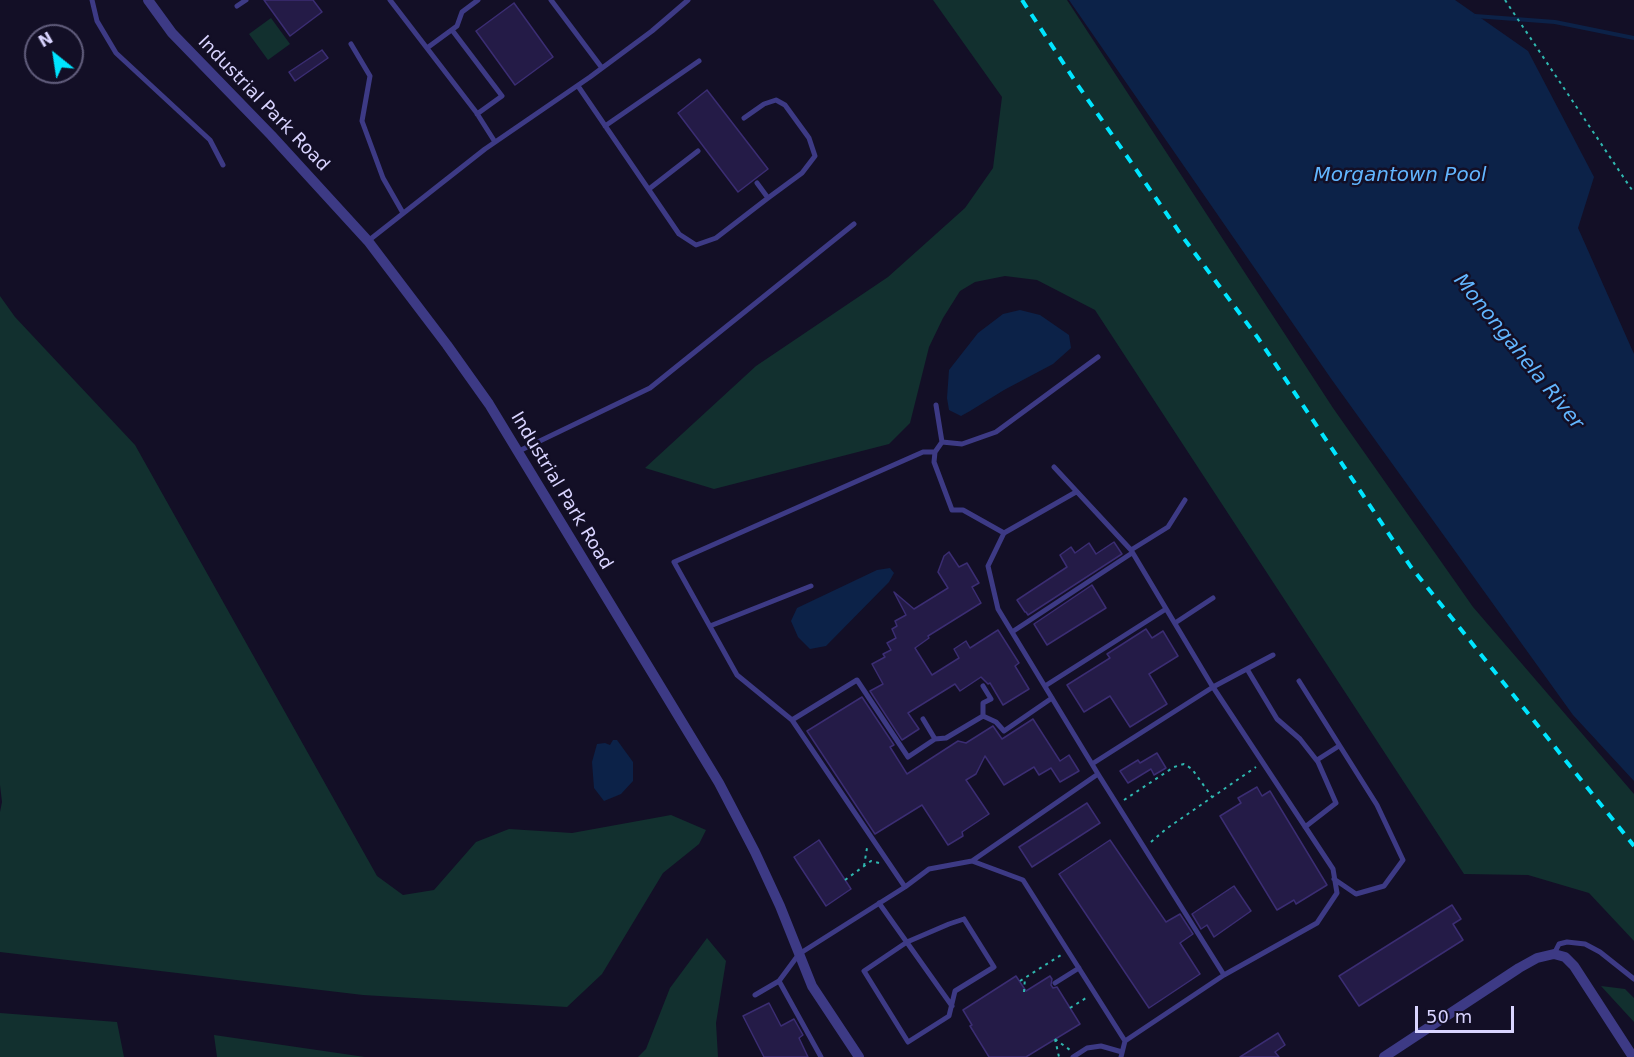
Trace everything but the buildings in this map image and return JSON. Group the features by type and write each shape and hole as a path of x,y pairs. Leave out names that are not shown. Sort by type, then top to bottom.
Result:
{"street":[{"name":"Industrial Park Road","path":"148,0 172,33 271,135 368,241 483,395 719,783 780,906 812,986 859,1057"},
{"path":"1384,1057 1519,968 1537,958 1554,954 1565,957 1574,966 1633,1057"}],"lane":[{"path":"92,0 97,21 116,54 210,141 223,165"},
{"path":"237,6 246,0"},
{"path":"390,0 477,114 495,142"},
{"path":"427,48 457,26 462,12 478,0"},
{"path":"551,0 602,68"},
{"path":"368,241 495,142 578,86 652,31 688,0"},
{"path":"452,30 502,96 477,114"},
{"path":"351,44 370,76 362,121 383,178 403,213"},
{"path":"605,126 699,61"},
{"path":"578,86 679,234 696,245 716,238 802,173 814,156 808,138 785,105 776,100 764,104 744,118"},
{"path":"649,189 698,151"},
{"path":"757,183 768,198"},
{"path":"519,451 650,388 854,224"},
{"path":"942,441 962,444 996,432 1098,357"},
{"path":"936,405 942,441 935,452 933,462 951,510 963,510 1004,533"},
{"path":"905,887 792,720 737,675 674,562 923,452 935,452"},
{"path":"1054,467 1131,551 1213,687 1333,869 1337,893 1317,923 1224,975 1125,1041 1122,1055 1101,1046 1087,1048 1075,1056"},
{"path":"1076,492 1004,533 988,566 998,609 1224,975"},
{"path":"1012,632 1168,527 1185,500"},
{"path":"710,626 811,586"},
{"path":"1175,623 1213,598"},
{"path":"1045,686 1166,609"},
{"path":"1092,764 1213,687 1274,655"},
{"path":"1247,669 1277,719 1317,760 1336,803 1305,827"},
{"path":"792,720 857,680 908,757 935,739 946,738 983,716"},
{"path":"1299,681 1377,805 1403,860 1384,886 1356,894 1334,879"},
{"path":"982,686 990,699 983,703 983,716"},
{"path":"983,716 996,722 1004,731 1052,698"},
{"path":"923,719 935,739"},
{"path":"1317,760 1339,746"},
{"path":"755,995 779,981 799,954 905,887 928,869 972,861 1098,774"},
{"path":"972,861 1023,880 1125,1041"},
{"path":"879,903 952,1006"},
{"path":"964,919 994,967 955,991 949,1016 908,1042 864,971 907,942 964,919"},
{"path":"1554,954 1559,944 1567,942 1585,944 1600,952 1634,979"},
{"path":"1054,983 1079,968"},
{"path":"779,981 821,1057"}],"path":[{"path":"1505,0 1634,193"},
{"path":"1145,848 1166,829 1263,763"},
{"path":"1117,804 1174,767 1184,765 1192,769 1212,797"},
{"path":"864,867 869,834"},
{"path":"846,880 871,861 890,866"},
{"path":"1020,981 1061,955"},
{"path":"1024,992 1025,978"},
{"path":"1070,1008 1088,996"},
{"path":"1059,1057 1055,1039 1075,1056"}],"green space":[{"path":"933,0 1067,0 1333,408 1473,607 1634,794 1634,941 1589,893 1528,875 1464,874 1095,310 1037,280 1005,276 975,282 960,291 929,347 910,423 889,444 714,489 645,468 756,366 888,277 965,208 993,168 1002,97"},
{"path":"271,18 290,44 268,60 249,34"},
{"path":"0,296 15,317 135,445 377,876 403,895 434,890 476,842 509,829 572,833 671,815 706,830 699,844 663,873 602,974 567,1007 363,995 0,952 0,812 2,802 0,785"},
{"path":"707,938 726,961 716,1023 718,1057 638,1057 646,1049 670,988"},
{"path":"1601,986 1625,989 1634,998 1634,1022"},
{"path":"0,1013 117,1022 124,1057 0,1057"},
{"path":"214,1035 365,1057 217,1057"}],"water":[{"name":"Morgantown Pool","path":"1069,0 1455,0 1528,51 1594,177 1578,228 1634,354 1634,781 1573,715 1332,380"},
{"path":"1020,310 1040,315 1069,335 1071,348 1053,364 961,416 949,410 947,398 949,370 978,333 1003,314"},
{"path":"890,568 894,573 889,582 826,646 810,649 798,637 791,621 797,608 877,570"},
{"path":"613,740 617,740 633,762 633,781 621,794 604,801 594,788 592,762 597,744 610,745"}],"waterway":[{"path":"1475,16 1555,22 1634,38"}],"railway":[{"path":"1022,0 1182,236 1258,338 1411,567 1634,846"}],"water label":[{"name":"Monongahela River","path":"1518,352"}]}
